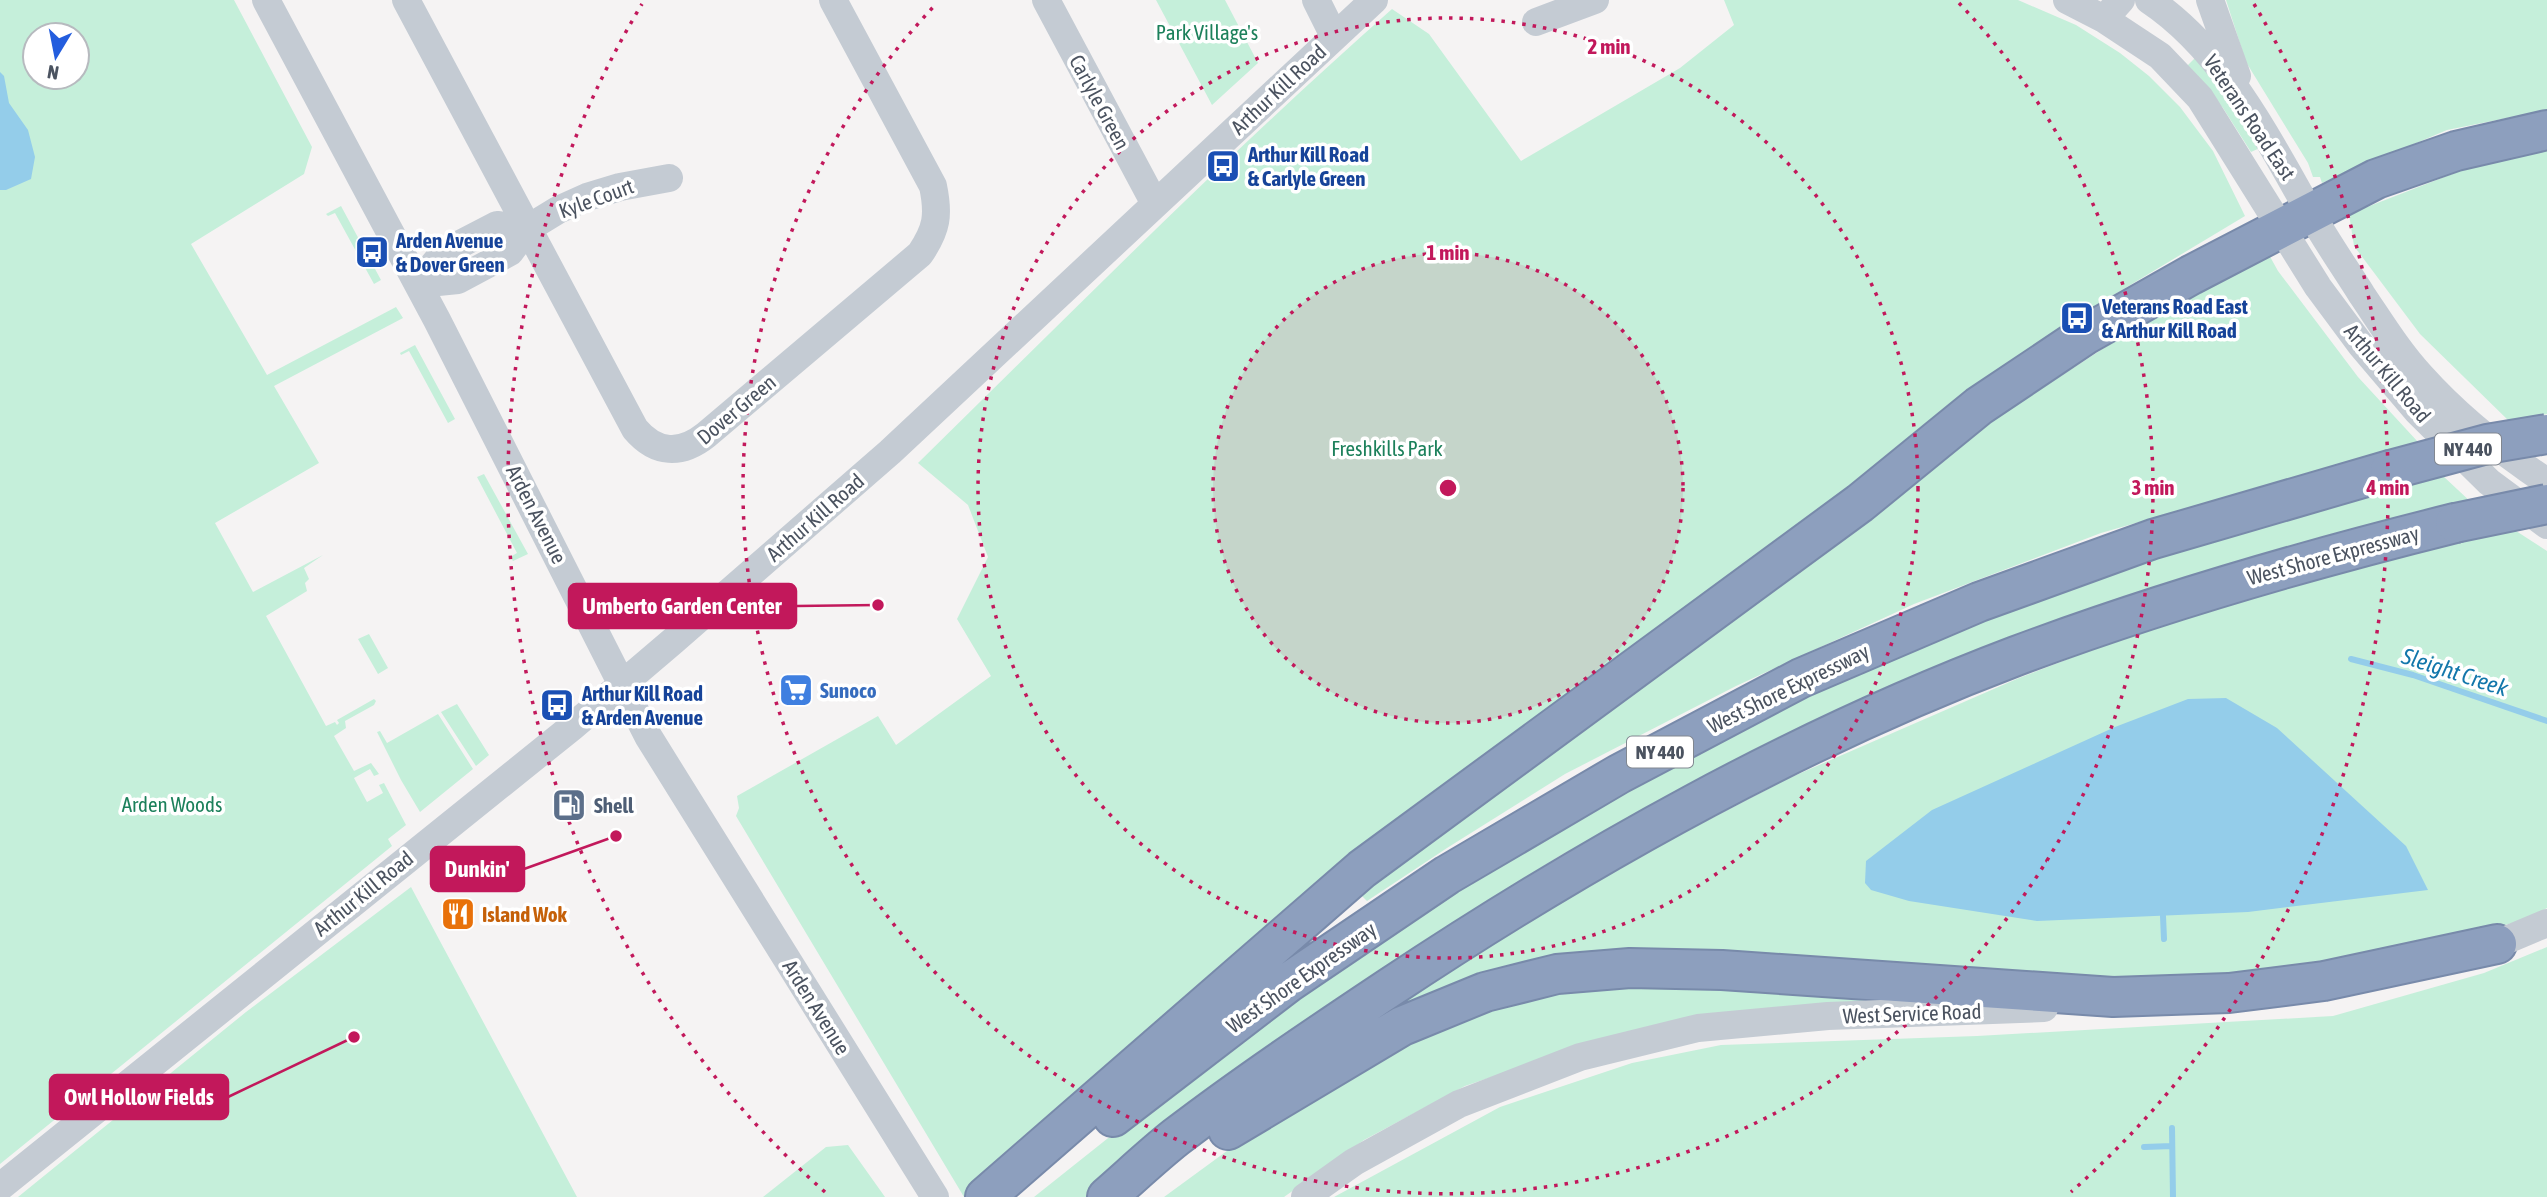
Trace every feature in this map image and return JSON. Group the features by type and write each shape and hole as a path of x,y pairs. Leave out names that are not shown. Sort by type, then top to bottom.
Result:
{"highway":[{"path":"985,1197 1362,869 1860,503 1979,406 2085,335 2191,275 2376,179 2456,151 2547,130"},
{"name":"West Shore Expressway","path":"1015,1197 1132,1101 1289,982 1447,875 1619,774 1801,678 1979,602 2153,539 2487,444 2547,434"},
{"name":"West Shore Expressway","path":"1107,1197 1176,1138 1337,1023 1483,926 1651,826 1829,735 2014,657 2178,599 2316,558 2455,523 2547,505"},
{"path":"1127,1197 1248,1116 1402,1026 1485,992 1557,974 1630,968 1722,970 2113,997 2229,993 2324,981 2497,944"}],"street":[{"name":"Arden Avenue","path":"266,0 418,284 648,736 935,1197"},
{"name":"Dover Green","path":"406,0 635,429 654,447 668,450 695,444 920,254 936,225 938,208 933,186 833,0"},
{"name":"Carlyle Green","path":"1046,0 1155,204"},
{"path":"1316,0 1334,36"},
{"name":"Arthur Kill Road","path":"0,1186 572,727 623,683 890,452 1374,0"},
{"name":"Veterans Road East","path":"2067,0 2112,10 2160,56 2200,98 2296,221"},
{"name":"Veterans Road East","path":"2149,0 2166,12 2207,51 2246,106 2296,221"},
{"path":"2210,0 2246,106"},
{"path":"1536,22 1590,1"},
{"name":"Kyle Court","path":"418,284 458,280 510,252 527,229 558,210 587,197 620,187 669,178"},
{"name":"Arthur Kill Road","path":"2296,221 2422,377 2465,419 2547,482"},
{"name":"Arthur Kill Road","path":"2296,221 2318,287 2346,326 2417,411 2489,482 2547,525"},
{"name":"West Service Road","path":"1305,1197 1354,1161 1459,1104 1580,1057 1698,1028 1828,1016 2254,996 2350,983 2497,944 2547,923"}],"green space":[{"name":"Arden Woods","path":"0,0 234,0 312,147 304,174 191,244 267,375 396,307 403,318 274,386 319,463 215,523 253,592 323,555 304,568 309,579 305,583 307,591 266,616 326,726 335,722 337,725 337,720 374,699 376,701 374,705 345,721 346,728 334,736 354,771 371,763 379,774 374,776 370,769 354,778 367,802 383,793 379,785 384,783 406,825 388,839 392,846 0,1164"},
{"name":"Park Village's","path":"1156,0 1225,0 1258,63 1212,105"},
{"name":"Freshkills Park","path":"1724,0 2018,0 2076,25 2120,53 2149,76 2180,107 2213,151 2245,216 2067,323 2070,331 1063,1110 964,1197 736,816 739,808 737,796 878,716 896,745 991,676 957,619 988,557 968,505 918,463 1211,176 1392,9 1429,34 1521,161 1680,68 1734,25"},
{"path":"2226,0 2547,0 2547,110 2447,130 2322,183 2320,177 2313,177 2308,163 2246,62"},
{"path":"2195,58 2231,99 2262,147 2251,152 2223,108 2187,66"},
{"path":"2547,150 2547,414 2510,422 2420,334 2354,246 2349,214 2483,162"},
{"path":"341,206 381,280 374,284 335,213 328,216 326,214"},
{"path":"2262,251 2268,253 2278,271 2358,377 2418,442 2101,533 1914,604 1736,686 1565,774 1367,901 1360,894 2004,413 2121,337"},
{"path":"415,345 455,419 448,423 409,351 401,355 400,353"},
{"path":"484,474 528,554 513,561 510,557 517,553 477,477"},
{"path":"2443,476 2472,503 1756,755 1561,855 1380,970 1236,1079 1090,1197 1034,1197 1225,1045 1368,940 1738,722 1958,624 2168,546 2387,487"},
{"path":"2513,529 2547,551 2547,908 2528,919 2338,968 2182,982 1783,967 1395,1010 1416,992 1610,871 1787,779 2019,678 2208,605"},
{"path":"369,634 388,668 378,674 358,639"},
{"path":"457,704 489,755 476,766 441,712"},
{"path":"438,714 473,769 420,812 377,732 380,731 387,743"},
{"path":"411,887 577,1197 18,1197 246,1012"},
{"path":"2547,947 2547,1197 1334,1197 1500,1107 1632,1063 1721,1045 1977,1036 2333,1016 2484,973"},
{"path":"1563,983 1928,996 1606,1038 1465,1086 1364,1140 1284,1197 1164,1197 1231,1148 1438,1027"},
{"path":"848,1145 885,1197 763,1197 826,1147"}],"water":[{"path":"0,72 4,76 9,103 28,130 35,157 31,179 6,190 0,190"},
{"path":"2226,698 2277,728 2406,846 2428,890 2248,912 2037,921 1909,901 1871,890 1865,883 1866,861 1932,810 2115,727 2188,699"}],"waterway":[{"name":"Sleight Creek","path":"2351,659 2413,675 2547,721"},
{"path":"2163,916 2164,939"},
{"path":"2172,1128 2173,1197"},
{"path":"2144,1147 2172,1146"}],"place":[{"name":"Arthur Kill Road & Carlyle Green","path":"1223,166"},
{"name":"Arden Avenue & Dover Green","path":"372,252"},
{"name":"Veterans Road East & Arthur Kill Road","path":"2077,318"},
{"name":"Umberto Garden Center","path":"878,605"},
{"name":"Sunoco","path":"796,690"},
{"name":"Arthur Kill Road & Arden Avenue","path":"557,705"},
{"name":"Shell","path":"569,805"},
{"name":"Dunkin'","path":"616,836"},
{"name":"Island Wok","path":"458,914"},
{"name":"Owl Hollow Fields","path":"354,1037"}]}
